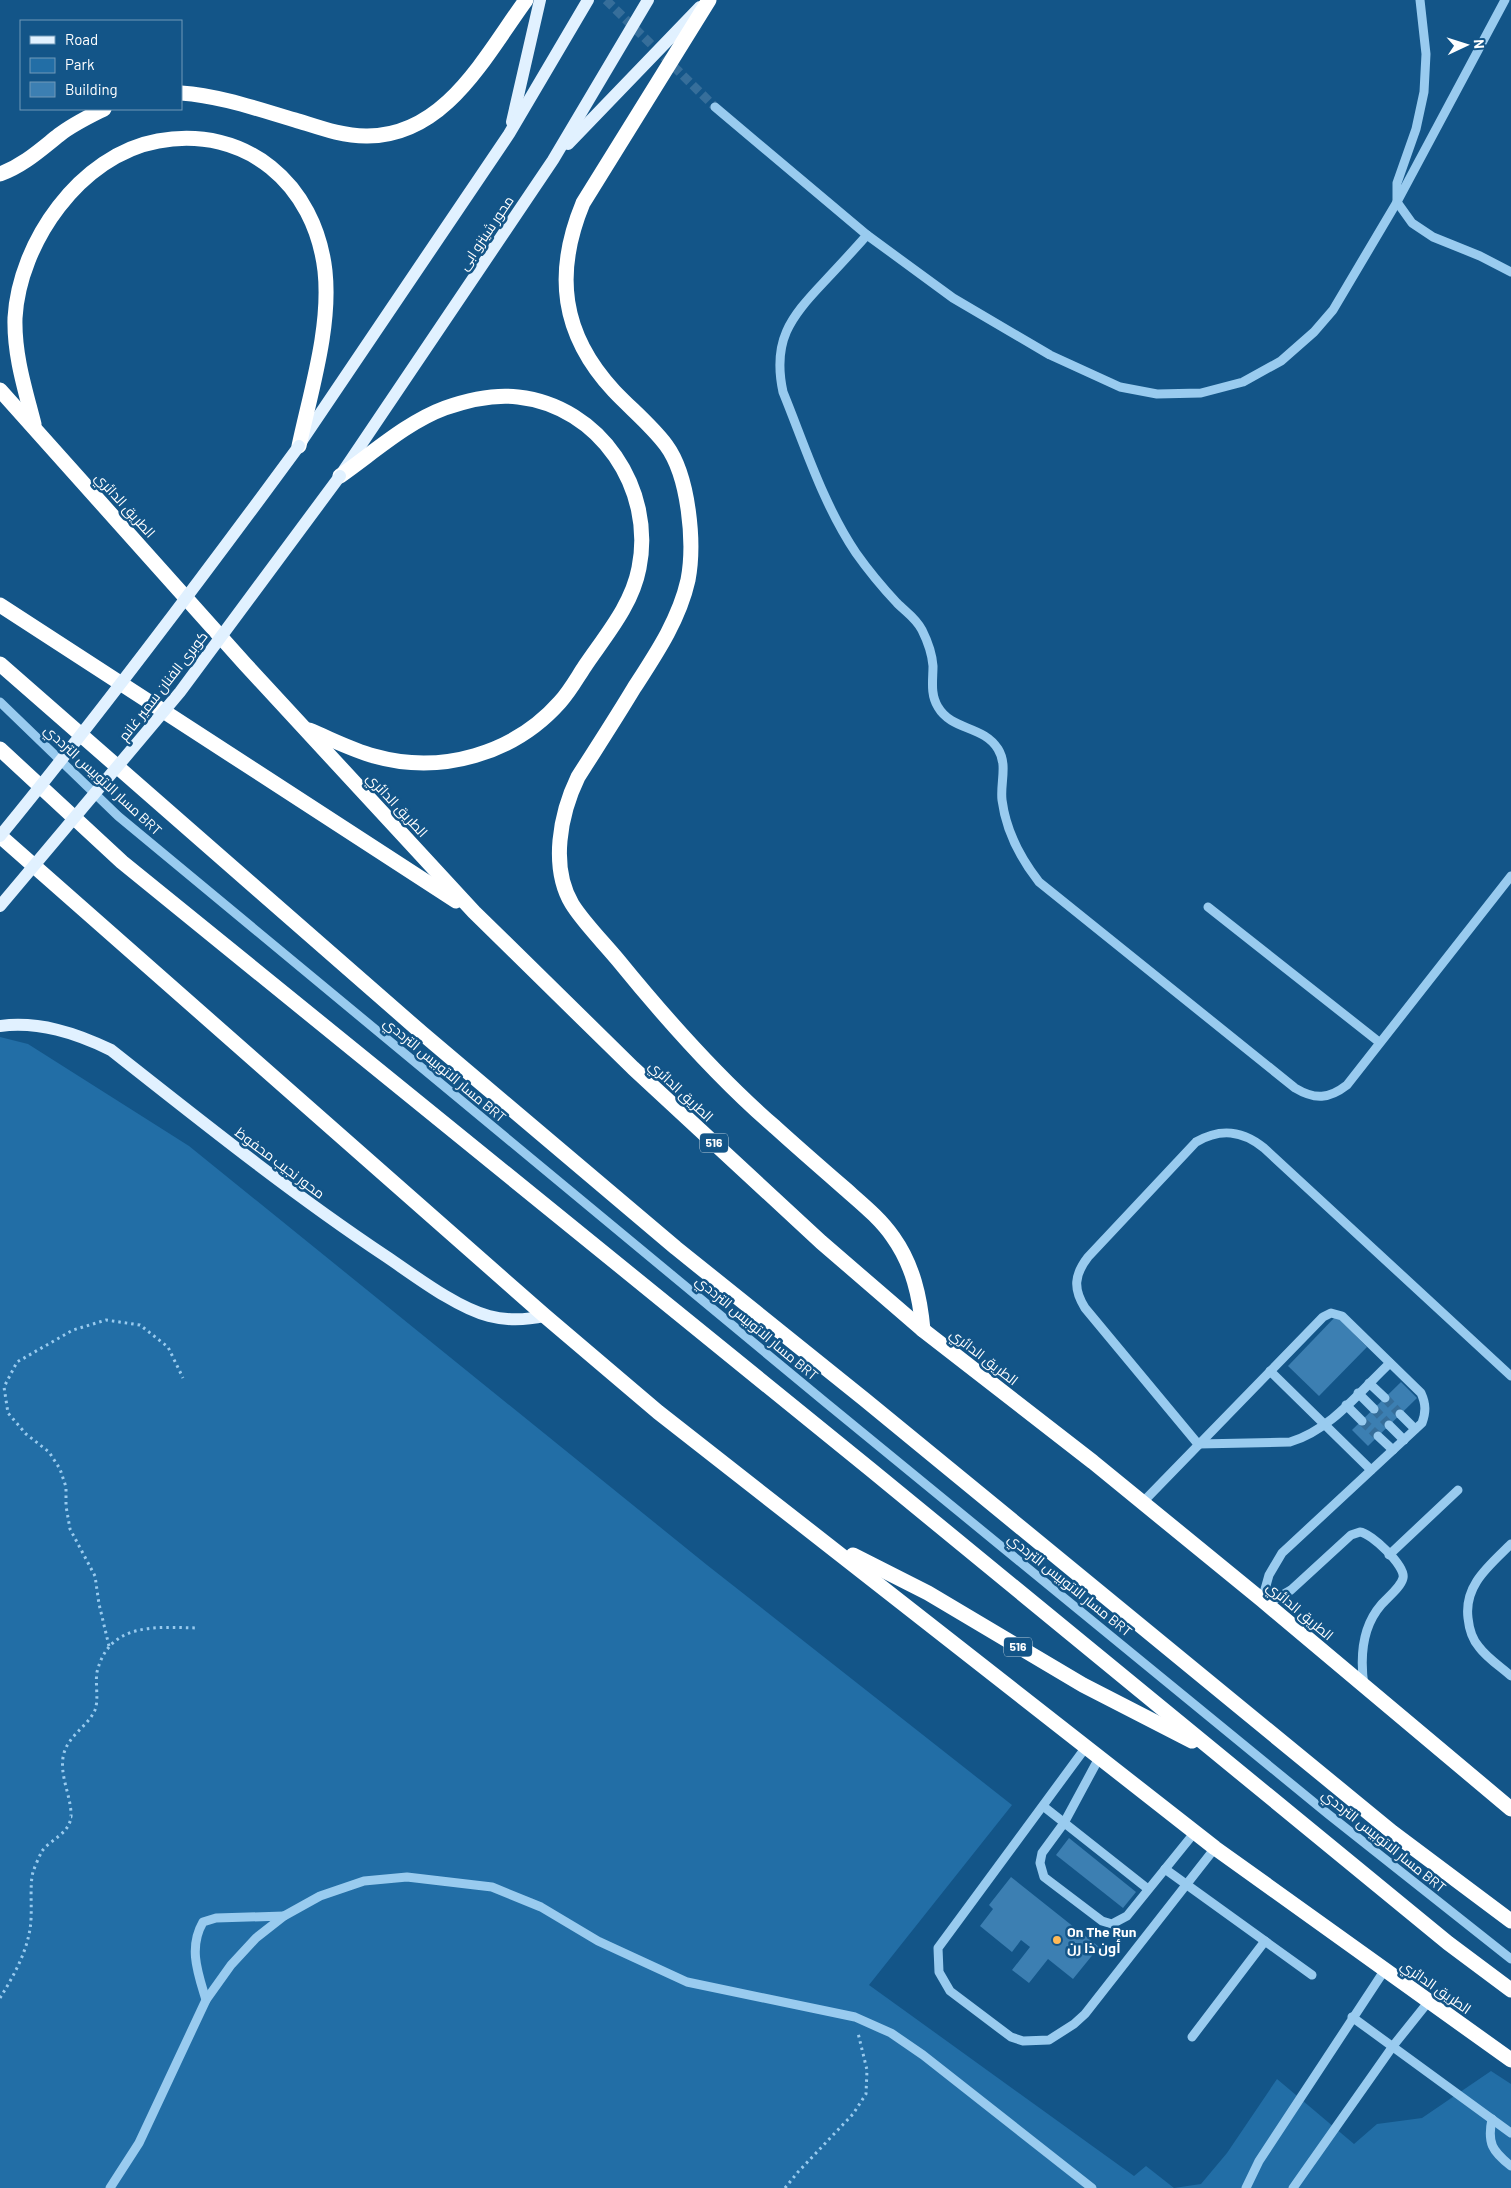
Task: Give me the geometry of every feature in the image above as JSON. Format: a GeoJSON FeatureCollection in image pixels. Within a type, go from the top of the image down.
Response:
{"type":"FeatureCollection","features":[{"type":"Feature","properties":{"kind":"highway"},"geometry":{"type":"LineString","coordinates":[[182,93],[207,95],[232,100],[342,134],[366,136],[391,134],[414,126],[436,114],[460,92],[526,0]]}},
{"type":"Feature","properties":{"kind":"highway"},"geometry":{"type":"LineString","coordinates":[[708,0],[583,202],[572,230],[566,258],[566,288],[570,316],[580,344],[595,369],[667,446],[681,478],[689,511],[691,546],[688,580],[674,621],[662,644],[571,791],[562,820],[560,835],[562,870],[572,904],[659,1009],[750,1106],[882,1223],[904,1254],[912,1271],[921,1310],[923,1330]]}},
{"type":"Feature","properties":{"kind":"highway"},"geometry":{"type":"LineString","coordinates":[[0,174],[27,161],[81,120],[102,110]]}},
{"type":"Feature","properties":{"kind":"highway"},"geometry":{"type":"LineString","coordinates":[[35,428],[17,360],[15,317],[18,296],[30,255],[50,217],[78,185],[114,158],[135,148],[164,140],[203,139],[226,144],[247,152],[267,164],[285,179],[300,196],[319,244],[324,269],[325,321],[299,446]]}},
{"type":"Feature","properties":{"kind":"highway","name":"الطريق الدائري"},"geometry":{"type":"LineString","coordinates":[[0,390],[304,728],[474,912],[633,1068],[821,1242],[923,1330],[1093,1462],[1264,1602],[1511,1809]]}},
{"type":"Feature","properties":{"kind":"highway"},"geometry":{"type":"LineString","coordinates":[[304,728],[374,756],[396,761],[419,763],[442,762],[487,752],[508,743],[527,731],[561,700],[626,606],[634,588],[642,549],[639,510],[634,491],[616,456],[603,440],[581,421],[555,407],[517,396],[476,399],[444,408],[415,423],[340,476]]}},
{"type":"Feature","properties":{"kind":"highway"},"geometry":{"type":"LineString","coordinates":[[0,605],[474,912]]}},
{"type":"Feature","properties":{"kind":"highway"},"geometry":{"type":"LineString","coordinates":[[0,664],[423,1034],[676,1248],[864,1399],[1392,1832],[1511,1921]]}},
{"type":"Feature","properties":{"kind":"highway","name":"516"},"geometry":{"type":"LineString","coordinates":[[0,749],[122,862],[1448,1943],[1511,1990]]}},
{"type":"Feature","properties":{"kind":"highway","name":"الطريق الدائري"},"geometry":{"type":"LineString","coordinates":[[0,836],[545,1316],[658,1412],[1215,1848],[1384,1971],[1511,2060]]}},
{"type":"Feature","properties":{"kind":"highway","name":"516"},"geometry":{"type":"LineString","coordinates":[[821,1538],[928,1593],[1083,1685],[1217,1753]]}},
{"type":"Feature","properties":{"kind":"main road"},"geometry":{"type":"LineString","coordinates":[[509,134],[540,0]]}},
{"type":"Feature","properties":{"kind":"main road"},"geometry":{"type":"LineString","coordinates":[[0,836],[75,745],[157,639],[299,446],[509,134],[588,0]]}},
{"type":"Feature","properties":{"kind":"main road","name":"محور شينزو ابى"},"geometry":{"type":"LineString","coordinates":[[340,476],[552,160],[648,0]]}},
{"type":"Feature","properties":{"kind":"main road"},"geometry":{"type":"LineString","coordinates":[[552,160],[708,0]]}},
{"type":"Feature","properties":{"kind":"main road","name":"كوبرى الفنان سمير غانم"},"geometry":{"type":"LineString","coordinates":[[0,906],[180,692],[340,476]]}},
{"type":"Feature","properties":{"kind":"main road","name":"محور نجيب محفوظ"},"geometry":{"type":"LineString","coordinates":[[0,1026],[27,1025],[49,1028],[77,1035],[110,1050],[300,1197],[394,1262],[453,1299],[470,1309],[488,1316],[507,1320],[526,1320],[545,1316]]}},
{"type":"Feature","properties":{"kind":"street"},"geometry":{"type":"LineString","coordinates":[[1420,0],[1426,54],[1424,92],[1416,129],[1397,183],[1397,202],[1412,222],[1433,237],[1471,252],[1511,272]]}},
{"type":"Feature","properties":{"kind":"street"},"geometry":{"type":"LineString","coordinates":[[716,106],[867,235],[953,298],[1050,355],[1120,387],[1157,394],[1201,393],[1243,382],[1263,372],[1298,348],[1333,310],[1397,202],[1505,0]]}},
{"type":"Feature","properties":{"kind":"street"},"geometry":{"type":"LineString","coordinates":[[867,235],[799,310],[789,324],[780,356],[779,374],[783,392],[825,499],[841,531],[877,581],[914,619],[927,639],[933,666],[932,688],[937,706],[951,721],[986,736],[999,750],[1004,770],[1002,800],[1007,823],[1026,865],[1039,882],[1056,898],[1295,1088],[1308,1096],[1321,1097],[1335,1094],[1347,1084],[1511,876]]}},
{"type":"Feature","properties":{"kind":"street","name":"مسار الاتوبيس الترددي BRT"},"geometry":{"type":"LineString","coordinates":[[0,702],[118,816],[856,1427],[1328,1814],[1511,1959]]}},
{"type":"Feature","properties":{"kind":"street"},"geometry":{"type":"LineString","coordinates":[[1208,907],[1379,1042]]}},
{"type":"Feature","properties":{"kind":"street"},"geometry":{"type":"LineString","coordinates":[[1198,1444],[1085,1308],[1077,1296],[1076,1282],[1079,1268],[1088,1257],[1196,1142],[1206,1136],[1218,1133],[1231,1132],[1243,1134],[1264,1148],[1511,1376]]}},
{"type":"Feature","properties":{"kind":"street"},"geometry":{"type":"LineString","coordinates":[[1142,1503],[1323,1317],[1332,1313],[1342,1316],[1421,1393],[1424,1399],[1424,1418],[1422,1423],[1282,1553],[1269,1575],[1264,1602]]}},
{"type":"Feature","properties":{"kind":"street"},"geometry":{"type":"LineString","coordinates":[[1198,1444],[1290,1442],[1312,1434],[1346,1405],[1390,1362]]}},
{"type":"Feature","properties":{"kind":"street"},"geometry":{"type":"LineString","coordinates":[[1270,1372],[1371,1470]]}},
{"type":"Feature","properties":{"kind":"street"},"geometry":{"type":"LineString","coordinates":[[1369,1383],[1385,1398]]}},
{"type":"Feature","properties":{"kind":"street"},"geometry":{"type":"LineString","coordinates":[[1358,1393],[1374,1409]]}},
{"type":"Feature","properties":{"kind":"street"},"geometry":{"type":"LineString","coordinates":[[1346,1405],[1362,1420]]}},
{"type":"Feature","properties":{"kind":"street"},"geometry":{"type":"LineString","coordinates":[[1400,1414],[1415,1429]]}},
{"type":"Feature","properties":{"kind":"street"},"geometry":{"type":"LineString","coordinates":[[1389,1425],[1404,1440]]}},
{"type":"Feature","properties":{"kind":"street"},"geometry":{"type":"LineString","coordinates":[[1378,1436],[1393,1450]]}},
{"type":"Feature","properties":{"kind":"street"},"geometry":{"type":"LineString","coordinates":[[1389,1555],[1458,1490]]}},
{"type":"Feature","properties":{"kind":"street"},"geometry":{"type":"LineString","coordinates":[[1264,1602],[1291,1590],[1355,1533],[1365,1532],[1370,1535],[1401,1566],[1403,1578],[1378,1608],[1370,1622],[1362,1654],[1364,1686]]}},
{"type":"Feature","properties":{"kind":"street"},"geometry":{"type":"LineString","coordinates":[[1511,1544],[1486,1568],[1473,1586],[1466,1606],[1469,1628],[1479,1647],[1511,1676]]}},
{"type":"Feature","properties":{"kind":"street"},"geometry":{"type":"LineString","coordinates":[[1086,1747],[938,1948],[939,1972],[950,1991],[1011,2037],[1023,2041],[1049,2040],[1074,2024],[1085,2014],[1215,1848]]}},
{"type":"Feature","properties":{"kind":"street"},"geometry":{"type":"LineString","coordinates":[[1099,1758],[1064,1823],[1040,1858],[1040,1867],[1044,1877],[1102,1921],[1112,1924],[1127,1916],[1195,1832]]}},
{"type":"Feature","properties":{"kind":"street"},"geometry":{"type":"LineString","coordinates":[[1043,1806],[1148,1889]]}},
{"type":"Feature","properties":{"kind":"street"},"geometry":{"type":"LineString","coordinates":[[1165,1869],[1312,1975]]}},
{"type":"Feature","properties":{"kind":"street"},"geometry":{"type":"LineString","coordinates":[[110,2188],[140,2143],[206,2000],[232,1965],[256,1938],[284,1916],[320,1896],[364,1881],[407,1877],[492,1887],[541,1907],[598,1941],[688,1982],[855,2017],[891,2033],[923,2055],[1092,2188]]}},
{"type":"Feature","properties":{"kind":"street"},"geometry":{"type":"LineString","coordinates":[[206,2000],[194,1962],[198,1932],[203,1922],[216,1918],[284,1916]]}},
{"type":"Feature","properties":{"kind":"street"},"geometry":{"type":"LineString","coordinates":[[1192,2036],[1265,1941]]}},
{"type":"Feature","properties":{"kind":"street"},"geometry":{"type":"LineString","coordinates":[[1246,2188],[1259,2161],[1384,1971]]}},
{"type":"Feature","properties":{"kind":"street"},"geometry":{"type":"LineString","coordinates":[[1293,2188],[1393,2046],[1429,2001]]}},
{"type":"Feature","properties":{"kind":"street"},"geometry":{"type":"LineString","coordinates":[[1352,2017],[1511,2133]]}},
{"type":"Feature","properties":{"kind":"street"},"geometry":{"type":"LineString","coordinates":[[1492,2119],[1489,2134],[1493,2149],[1511,2166]]}},
{"type":"Feature","properties":{"kind":"path"},"geometry":{"type":"LineString","coordinates":[[109,1646],[99,1604],[95,1576],[70,1529],[66,1506],[66,1487],[60,1469],[49,1452],[26,1434],[8,1414],[4,1387],[17,1362],[73,1330],[106,1320],[140,1325],[168,1347],[182,1378]]}},
{"type":"Feature","properties":{"kind":"path"},"geometry":{"type":"LineString","coordinates":[[0,1998],[21,1960],[30,1929],[32,1873],[43,1851],[68,1827],[71,1816],[63,1769],[64,1754],[70,1741],[94,1711],[97,1673],[101,1659],[109,1646],[138,1629],[197,1628]]}},
{"type":"Feature","properties":{"kind":"path"},"geometry":{"type":"LineString","coordinates":[[786,2188],[798,2172],[853,2114],[866,2094],[867,2070],[855,2017]]}},
{"type":"Feature","properties":{"kind":"green space"},"geometry":{"type":"Polygon","coordinates":[[[0,1037],[28,1044],[189,1146],[707,1565],[1012,1805],[869,1985],[1134,2176],[1146,2166],[1174,2188],[0,2188],[0,1037]]]}},
{"type":"Feature","properties":{"kind":"green space"},"geometry":{"type":"Polygon","coordinates":[[[1491,2071],[1511,2084],[1511,2188],[1174,2188],[1201,2184],[1227,2153],[1277,2079],[1354,2144],[1377,2124],[1422,2118],[1491,2071]]]}},
{"type":"Feature","properties":{"kind":"building"},"geometry":{"type":"Polygon","coordinates":[[[1336,1316],[1367,1347],[1319,1396],[1288,1366],[1336,1316]]]}},
{"type":"Feature","properties":{"kind":"building"},"geometry":{"type":"Polygon","coordinates":[[[1401,1382],[1417,1398],[1368,1446],[1352,1430],[1401,1382]]]}},
{"type":"Feature","properties":{"kind":"building"},"geometry":{"type":"Polygon","coordinates":[[[1069,1838],[1136,1892],[1123,1908],[1056,1855],[1069,1838]]]}},
{"type":"Feature","properties":{"kind":"building"},"geometry":{"type":"Polygon","coordinates":[[[1011,1877],[1099,1947],[1073,1979],[1048,1959],[1029,1983],[1012,1970],[1030,1947],[1021,1940],[1012,1952],[980,1926],[993,1909],[989,1905],[1011,1877]]]}},
{"type":"Feature","properties":{"kind":"tunnel"},"geometry":{"type":"LineString","coordinates":[[606,0],[715,107]]}},
{"type":"Feature","properties":{"kind":"tunnel"},"geometry":{"type":"LineString","coordinates":[[1385,1398],[1400,1414]]}},
{"type":"Feature","properties":{"kind":"tunnel"},"geometry":{"type":"LineString","coordinates":[[1374,1409],[1389,1425]]}},
{"type":"Feature","properties":{"kind":"tunnel"},"geometry":{"type":"LineString","coordinates":[[1362,1421],[1378,1436]]}},
{"type":"Feature","properties":{"kind":"place","name":"On The Run أون ذا رن"},"geometry":{"type":"Point","coordinates":[1057,1940]}}]}
